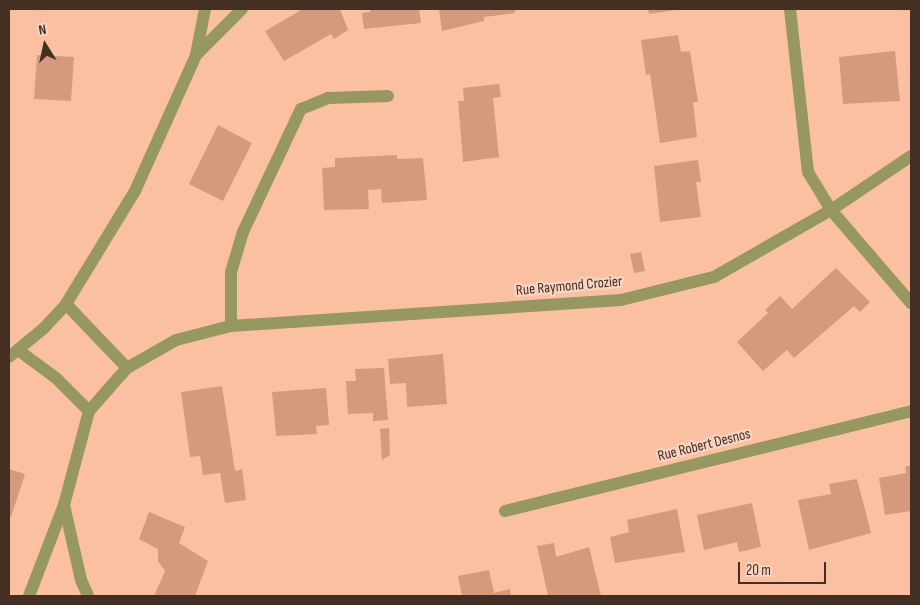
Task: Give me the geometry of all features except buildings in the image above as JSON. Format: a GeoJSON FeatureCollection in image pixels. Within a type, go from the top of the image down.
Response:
{"type":"FeatureCollection","features":[{"type":"Feature","properties":{"kind":"street"},"geometry":{"type":"LineString","coordinates":[[29,596],[64,505],[89,411],[56,378],[14,353],[66,304],[135,191],[196,55],[205,9]]}},
{"type":"Feature","properties":{"kind":"street"},"geometry":{"type":"LineString","coordinates":[[196,55],[242,9]]}},
{"type":"Feature","properties":{"kind":"street"},"geometry":{"type":"LineString","coordinates":[[790,9],[808,172],[832,210],[911,303]]}},
{"type":"Feature","properties":{"kind":"street"},"geometry":{"type":"LineString","coordinates":[[231,326],[231,272],[243,232],[301,109],[328,98],[388,96]]}},
{"type":"Feature","properties":{"kind":"street","name":"Rue Raymond Crozier"},"geometry":{"type":"LineString","coordinates":[[89,411],[127,368],[176,340],[231,326],[621,300],[714,276],[832,210],[911,156]]}},
{"type":"Feature","properties":{"kind":"street"},"geometry":{"type":"LineString","coordinates":[[66,304],[127,368]]}},
{"type":"Feature","properties":{"kind":"street","name":"Rue Robert Desnos"},"geometry":{"type":"LineString","coordinates":[[505,511],[911,411]]}},
{"type":"Feature","properties":{"kind":"street"},"geometry":{"type":"LineString","coordinates":[[64,505],[81,580],[88,596]]}}]}
